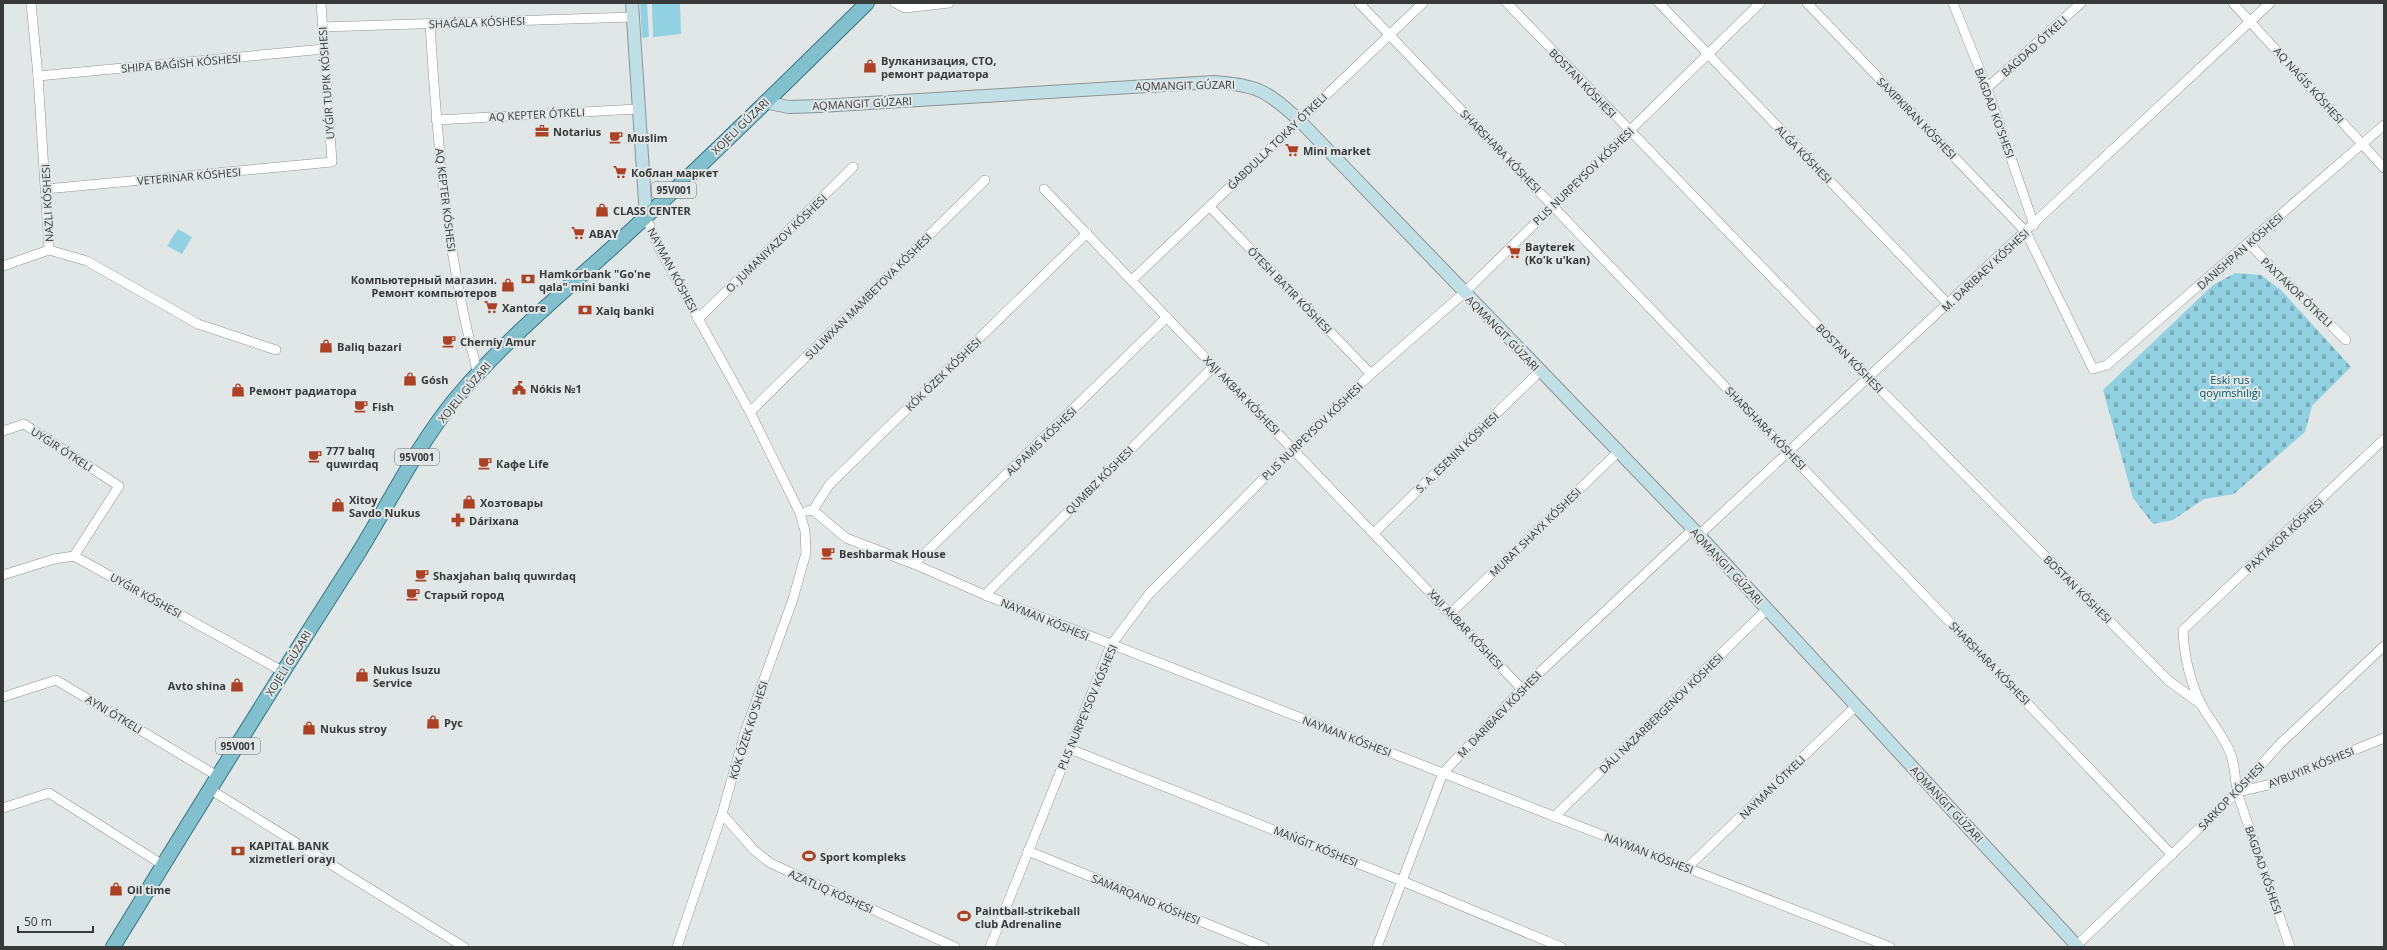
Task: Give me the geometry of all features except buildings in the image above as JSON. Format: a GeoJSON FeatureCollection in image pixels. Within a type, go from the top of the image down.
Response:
{"type":"FeatureCollection","features":[{"type":"Feature","properties":{"kind":"main road","name":"95V001"},"geometry":{"type":"LineString","coordinates":[[113,947],[219,777],[282,671],[360,550],[440,420],[478,374],[566,289],[646,217],[868,3]]}},
{"type":"Feature","properties":{"kind":"street"},"geometry":{"type":"LineString","coordinates":[[31,3],[38,76],[49,250]]}},
{"type":"Feature","properties":{"kind":"street"},"geometry":{"type":"LineString","coordinates":[[38,76],[324,49],[321,3]]}},
{"type":"Feature","properties":{"kind":"street","name":"NAYMAN KÓSHESI"},"geometry":{"type":"LineString","coordinates":[[632,3],[646,217],[658,248],[750,412],[800,513]]}},
{"type":"Feature","properties":{"kind":"street"},"geometry":{"type":"LineString","coordinates":[[896,3],[905,8],[949,3]]}},
{"type":"Feature","properties":{"kind":"street","name":"SHARSHARA KÓSHESI"},"geometry":{"type":"LineString","coordinates":[[1359,3],[2172,855]]}},
{"type":"Feature","properties":{"kind":"street","name":"ǴABDULLA TOKAY ÓTKELI"},"geometry":{"type":"LineString","coordinates":[[1132,280],[1423,3]]}},
{"type":"Feature","properties":{"kind":"street","name":"BOSTAN KÓSHESI"},"geometry":{"type":"LineString","coordinates":[[1507,3],[1869,378],[2169,681],[2202,705]]}},
{"type":"Feature","properties":{"kind":"street","name":"ALǴA KÓSHESI"},"geometry":{"type":"LineString","coordinates":[[1659,3],[1948,304]]}},
{"type":"Feature","properties":{"kind":"street","name":"PLIS NURPEYSOV KÓSHESI"},"geometry":{"type":"LineString","coordinates":[[990,947],[1111,645],[1149,594],[1294,448],[1371,374],[1464,293],[1552,204],[1760,3]]}},
{"type":"Feature","properties":{"kind":"street"},"geometry":{"type":"LineString","coordinates":[[1807,3],[2026,232],[2093,369],[2107,365],[2384,126]]}},
{"type":"Feature","properties":{"kind":"street","name":"BAGDAD KO'SHESI"},"geometry":{"type":"LineString","coordinates":[[1953,3],[1987,88],[2034,225]]}},
{"type":"Feature","properties":{"kind":"street","name":"BAGDAD ÓTKELI"},"geometry":{"type":"LineString","coordinates":[[1987,88],[2081,3]]}},
{"type":"Feature","properties":{"kind":"street"},"geometry":{"type":"LineString","coordinates":[[2233,3],[2384,168]]}},
{"type":"Feature","properties":{"kind":"street","name":"M. DARIBAEV KÓSHESI"},"geometry":{"type":"LineString","coordinates":[[1377,947],[1443,773],[1522,689],[1696,532],[1789,452],[2034,225],[2270,3]]}},
{"type":"Feature","properties":{"kind":"street","name":"SHAǴALA KÓSHESI"},"geometry":{"type":"LineString","coordinates":[[322,27],[633,17]]}},
{"type":"Feature","properties":{"kind":"street","name":"AQ KEPTER KÓSHESI"},"geometry":{"type":"LineString","coordinates":[[430,23],[436,120],[457,285],[464,324],[478,374]]}},
{"type":"Feature","properties":{"kind":"street","name":"VETERINAR KÓSHESI"},"geometry":{"type":"LineString","coordinates":[[46,189],[332,162],[324,49]]}},
{"type":"Feature","properties":{"kind":"street"},"geometry":{"type":"LineString","coordinates":[[764,102],[789,107],[825,106],[1214,82],[1242,84],[1272,96],[1299,120],[1464,293],[1696,532],[2078,946]]}},
{"type":"Feature","properties":{"kind":"street","name":"AQ KEPTER ÓTKELI"},"geometry":{"type":"LineString","coordinates":[[436,120],[638,108]]}},
{"type":"Feature","properties":{"kind":"street","name":"O. JUMANIYAZOV KÓSHESI"},"geometry":{"type":"LineString","coordinates":[[698,319],[853,167]]}},
{"type":"Feature","properties":{"kind":"street"},"geometry":{"type":"LineString","coordinates":[[750,412],[985,180]]}},
{"type":"Feature","properties":{"kind":"street","name":"XAJI AKBAR KÓSHESI"},"geometry":{"type":"LineString","coordinates":[[1044,189],[1294,448],[1522,689]]}},
{"type":"Feature","properties":{"kind":"street"},"geometry":{"type":"LineString","coordinates":[[1209,206],[1371,374]]}},
{"type":"Feature","properties":{"kind":"street","name":"KÓK ÓZEK KÓSHESI"},"geometry":{"type":"LineString","coordinates":[[812,510],[829,485],[1087,233]]}},
{"type":"Feature","properties":{"kind":"street","name":"PAXTAKOR ÓTKELI"},"geometry":{"type":"LineString","coordinates":[[2249,243],[2271,267],[2346,340]]}},
{"type":"Feature","properties":{"kind":"street"},"geometry":{"type":"LineString","coordinates":[[3,266],[49,250],[87,261],[198,324],[276,350]]}},
{"type":"Feature","properties":{"kind":"street"},"geometry":{"type":"LineString","coordinates":[[914,564],[1168,317]]}},
{"type":"Feature","properties":{"kind":"street"},"geometry":{"type":"LineString","coordinates":[[985,595],[1214,366]]}},
{"type":"Feature","properties":{"kind":"street","name":"S. A. ESENIN KÓSHESI"},"geometry":{"type":"LineString","coordinates":[[1374,532],[1540,371]]}},
{"type":"Feature","properties":{"kind":"street"},"geometry":{"type":"LineString","coordinates":[[3,431],[24,424],[119,486],[74,556]]}},
{"type":"Feature","properties":{"kind":"street","name":"PAXTAKOR KÓSHESI"},"geometry":{"type":"LineString","coordinates":[[2202,705],[2188,668],[2184,651],[2183,630],[2384,439]]}},
{"type":"Feature","properties":{"kind":"street","name":"MURAT SHAYX KÓSHESI"},"geometry":{"type":"LineString","coordinates":[[1451,613],[1618,452]]}},
{"type":"Feature","properties":{"kind":"street"},"geometry":{"type":"LineString","coordinates":[[800,513],[812,510]]}},
{"type":"Feature","properties":{"kind":"street","name":"NAYMAN KÓSHESI"},"geometry":{"type":"LineString","coordinates":[[812,510],[846,538],[914,564],[985,595],[1890,947]]}},
{"type":"Feature","properties":{"kind":"street","name":"KÓK ÓZEK KO'SHESI"},"geometry":{"type":"LineString","coordinates":[[677,947],[722,814],[745,732],[800,577],[806,553],[805,531],[800,513]]}},
{"type":"Feature","properties":{"kind":"street"},"geometry":{"type":"LineString","coordinates":[[3,575],[54,559],[74,556],[282,671]]}},
{"type":"Feature","properties":{"kind":"street","name":"DÁLI NAZARBERGENOV KÓSHESI"},"geometry":{"type":"LineString","coordinates":[[1554,816],[1767,608]]}},
{"type":"Feature","properties":{"kind":"street","name":"SARKOP KÓSHESI"},"geometry":{"type":"LineString","coordinates":[[2078,946],[2237,792],[2279,745],[2384,646]]}},
{"type":"Feature","properties":{"kind":"street","name":"AYNI ÓTKELI"},"geometry":{"type":"LineString","coordinates":[[3,697],[56,680],[219,777]]}},
{"type":"Feature","properties":{"kind":"street","name":"BAGDAD KÓSHESI"},"geometry":{"type":"LineString","coordinates":[[2202,705],[2228,748],[2234,766],[2237,792],[2290,947]]}},
{"type":"Feature","properties":{"kind":"street","name":"NAYMAN ÓTKELI"},"geometry":{"type":"LineString","coordinates":[[1687,868],[1856,706]]}},
{"type":"Feature","properties":{"kind":"street","name":"AYBUYIR KÓSHESI"},"geometry":{"type":"LineString","coordinates":[[2237,792],[2268,785],[2384,738]]}},
{"type":"Feature","properties":{"kind":"street"},"geometry":{"type":"LineString","coordinates":[[1070,749],[1402,881],[1562,947]]}},
{"type":"Feature","properties":{"kind":"street"},"geometry":{"type":"LineString","coordinates":[[211,790],[464,947]]}},
{"type":"Feature","properties":{"kind":"street"},"geometry":{"type":"LineString","coordinates":[[3,808],[49,793],[163,865]]}},
{"type":"Feature","properties":{"kind":"street"},"geometry":{"type":"LineString","coordinates":[[722,814],[754,850],[770,863],[955,947]]}},
{"type":"Feature","properties":{"kind":"street","name":"SAMARQAND KÓSHESI"},"geometry":{"type":"LineString","coordinates":[[1028,852],[1264,947]]}},
{"type":"Feature","properties":{"kind":"green space"},"geometry":{"type":"Polygon","coordinates":[[[640,3],[647,3],[649,37],[642,38],[640,3]]]}},
{"type":"Feature","properties":{"kind":"green space"},"geometry":{"type":"Polygon","coordinates":[[[652,3],[680,3],[681,34],[653,37],[652,3]]]}},
{"type":"Feature","properties":{"kind":"green space"},"geometry":{"type":"Polygon","coordinates":[[[178,229],[192,237],[182,254],[167,246],[178,229]]]}},
{"type":"Feature","properties":{"kind":"green space","name":"Eski rus qoyımshılıǵı"},"geometry":{"type":"Polygon","coordinates":[[[2235,273],[2261,275],[2281,290],[2351,367],[2312,406],[2305,432],[2234,494],[2204,499],[2173,520],[2153,524],[2133,498],[2103,390],[2213,285],[2235,273]]]}},
{"type":"Feature","properties":{"kind":"place","name":"Вулканизация, СТО, ремонт радиатора"},"geometry":{"type":"Point","coordinates":[870,66]}},
{"type":"Feature","properties":{"kind":"place","name":"Notarius"},"geometry":{"type":"Point","coordinates":[542,131]}},
{"type":"Feature","properties":{"kind":"place","name":"Muslim"},"geometry":{"type":"Point","coordinates":[616,137]}},
{"type":"Feature","properties":{"kind":"place","name":"Mini market"},"geometry":{"type":"Point","coordinates":[1292,150]}},
{"type":"Feature","properties":{"kind":"place","name":"Коблан маркет"},"geometry":{"type":"Point","coordinates":[620,172]}},
{"type":"Feature","properties":{"kind":"place","name":"CLASS CENTER"},"geometry":{"type":"Point","coordinates":[602,210]}},
{"type":"Feature","properties":{"kind":"place","name":"ABAY"},"geometry":{"type":"Point","coordinates":[578,233]}},
{"type":"Feature","properties":{"kind":"place","name":"Bayterek (Ko'k u'kan)"},"geometry":{"type":"Point","coordinates":[1514,252]}},
{"type":"Feature","properties":{"kind":"place","name":"Hamkorbank \"Go'ne qala\" mini banki"},"geometry":{"type":"Point","coordinates":[528,279]}},
{"type":"Feature","properties":{"kind":"place","name":"Компьютерный магазин. Ремонт компьютеров"},"geometry":{"type":"Point","coordinates":[508,285]}},
{"type":"Feature","properties":{"kind":"place","name":"Xantore"},"geometry":{"type":"Point","coordinates":[491,307]}},
{"type":"Feature","properties":{"kind":"place","name":"Xalq banki"},"geometry":{"type":"Point","coordinates":[585,310]}},
{"type":"Feature","properties":{"kind":"place","name":"Cherniy Amur"},"geometry":{"type":"Point","coordinates":[449,341]}},
{"type":"Feature","properties":{"kind":"place","name":"Baliq bazari"},"geometry":{"type":"Point","coordinates":[326,346]}},
{"type":"Feature","properties":{"kind":"place","name":"Gósh"},"geometry":{"type":"Point","coordinates":[410,379]}},
{"type":"Feature","properties":{"kind":"place","name":"Nókis №1"},"geometry":{"type":"Point","coordinates":[519,388]}},
{"type":"Feature","properties":{"kind":"place","name":"Ремонт радиатора"},"geometry":{"type":"Point","coordinates":[238,390]}},
{"type":"Feature","properties":{"kind":"place","name":"Fish"},"geometry":{"type":"Point","coordinates":[361,406]}},
{"type":"Feature","properties":{"kind":"place","name":"777 balıq quwırdaq"},"geometry":{"type":"Point","coordinates":[315,456]}},
{"type":"Feature","properties":{"kind":"place","name":"Кафе Life"},"geometry":{"type":"Point","coordinates":[485,463]}},
{"type":"Feature","properties":{"kind":"place","name":"Хозтовары"},"geometry":{"type":"Point","coordinates":[469,502]}},
{"type":"Feature","properties":{"kind":"place","name":"Xitoy Savdo Nukus"},"geometry":{"type":"Point","coordinates":[338,505]}},
{"type":"Feature","properties":{"kind":"place","name":"Dárixana"},"geometry":{"type":"Point","coordinates":[458,520]}},
{"type":"Feature","properties":{"kind":"place","name":"Beshbarmak House"},"geometry":{"type":"Point","coordinates":[828,553]}},
{"type":"Feature","properties":{"kind":"place","name":"Shaxjahan balıq quwırdaq"},"geometry":{"type":"Point","coordinates":[422,575]}},
{"type":"Feature","properties":{"kind":"place","name":"Старый город"},"geometry":{"type":"Point","coordinates":[413,594]}},
{"type":"Feature","properties":{"kind":"place","name":"Nukus Isuzu Service"},"geometry":{"type":"Point","coordinates":[362,675]}},
{"type":"Feature","properties":{"kind":"place","name":"Avto shina"},"geometry":{"type":"Point","coordinates":[237,685]}},
{"type":"Feature","properties":{"kind":"place","name":"Рус"},"geometry":{"type":"Point","coordinates":[433,722]}},
{"type":"Feature","properties":{"kind":"place","name":"Nukus stroy"},"geometry":{"type":"Point","coordinates":[309,728]}},
{"type":"Feature","properties":{"kind":"place","name":"KAPITAL BANK xizmetleri orayı"},"geometry":{"type":"Point","coordinates":[238,851]}},
{"type":"Feature","properties":{"kind":"place","name":"Sport kompleks"},"geometry":{"type":"Point","coordinates":[809,856]}},
{"type":"Feature","properties":{"kind":"place","name":"Oil time"},"geometry":{"type":"Point","coordinates":[116,889]}},
{"type":"Feature","properties":{"kind":"place","name":"Paintball-strikeball club Adrenaline"},"geometry":{"type":"Point","coordinates":[964,916]}}]}
